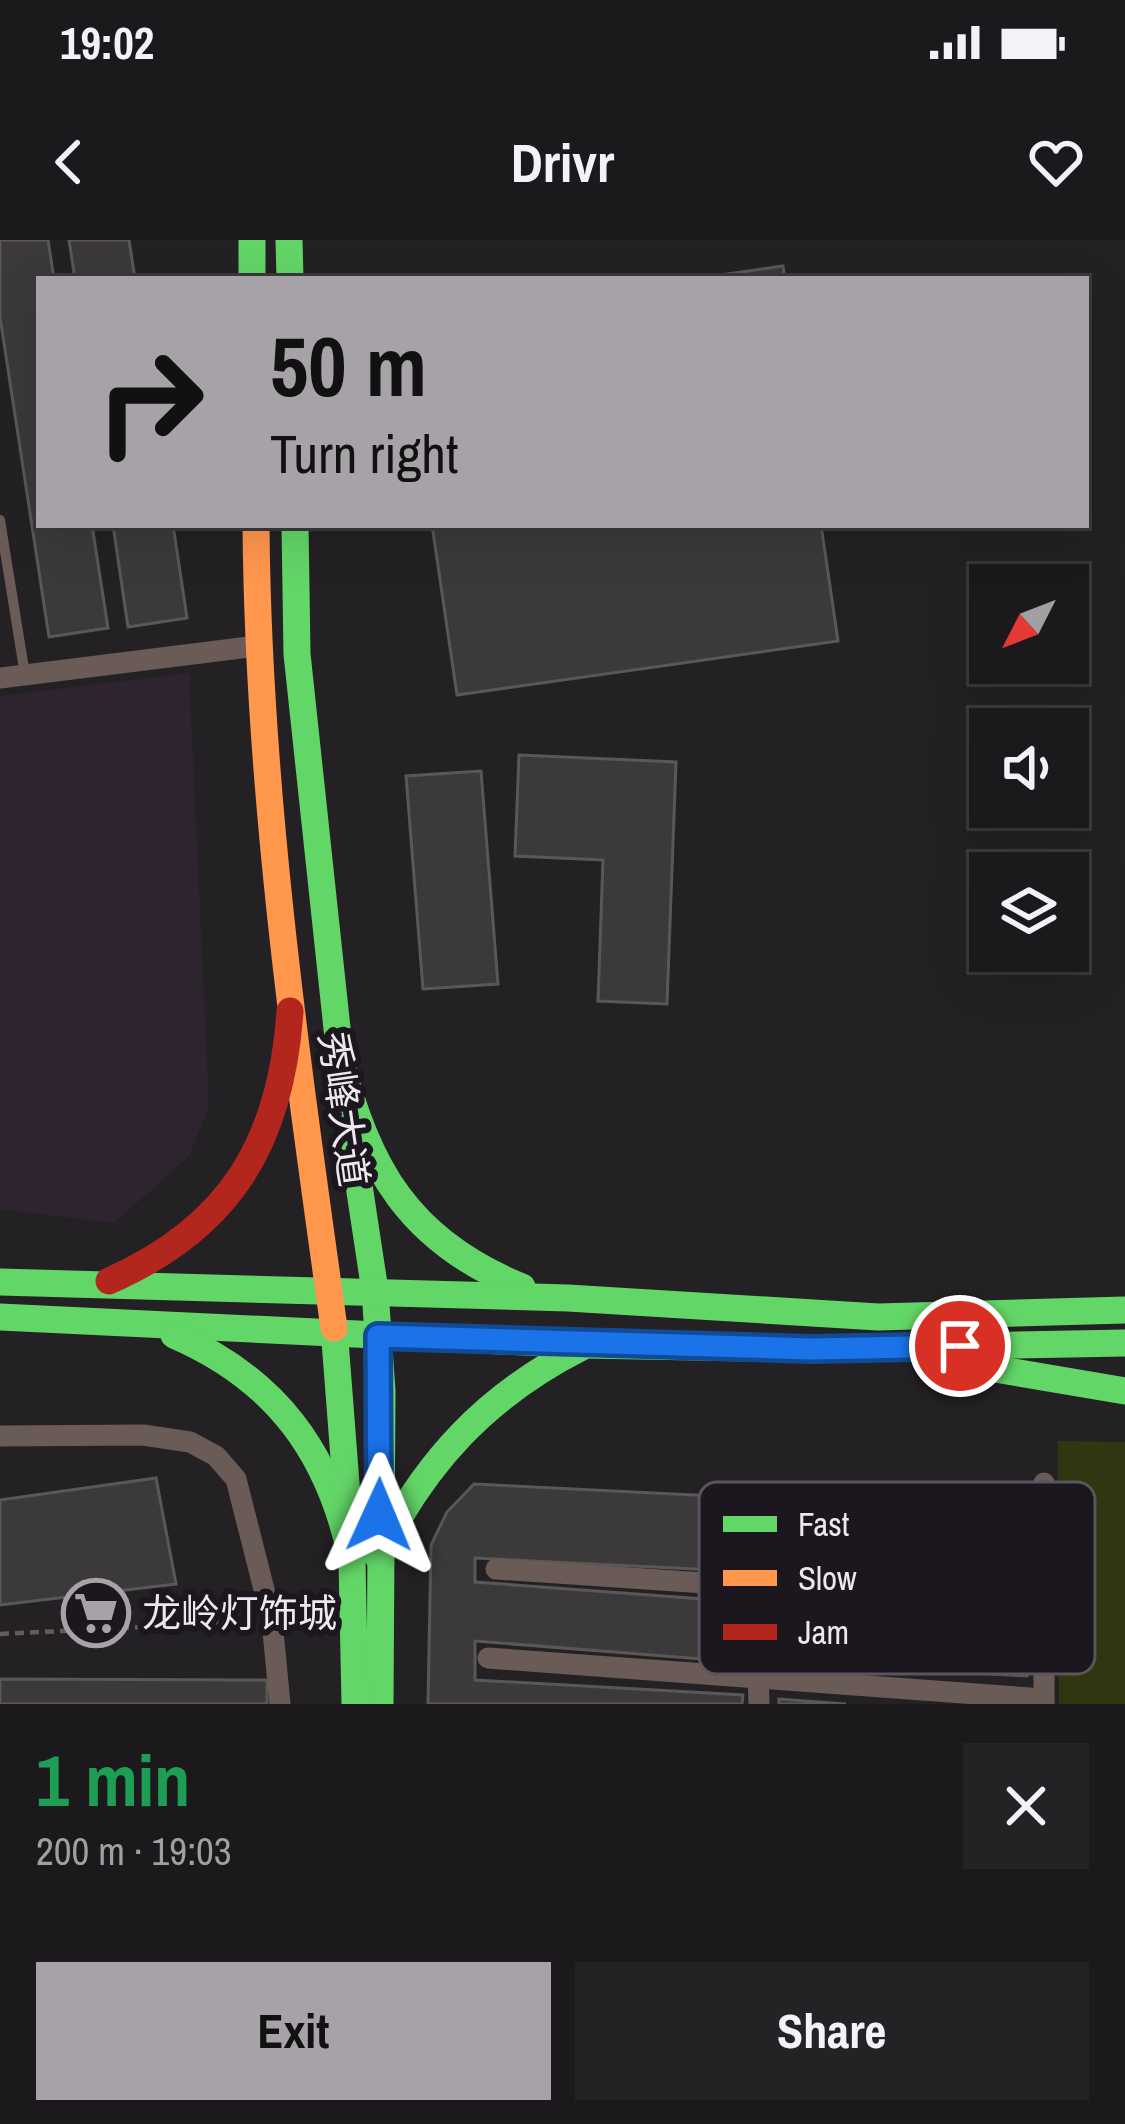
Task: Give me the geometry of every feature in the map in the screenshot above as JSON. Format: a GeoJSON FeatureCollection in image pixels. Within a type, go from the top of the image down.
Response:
{"type":"FeatureCollection","features":[{"type":"Feature","properties":{"kind":"main road"},"geometry":{"type":"LineString","coordinates":[[252,240],[252,276]]}},
{"type":"Feature","properties":{"kind":"main road"},"geometry":{"type":"LineString","coordinates":[[289,240],[290,276]]}},
{"type":"Feature","properties":{"kind":"main road","name":"秀峰大道"},"geometry":{"type":"LineString","coordinates":[[256,528],[257,646],[290,1011],[330,1289],[380,1704]]}},
{"type":"Feature","properties":{"kind":"main road","name":"秀峰大道"},"geometry":{"type":"LineString","coordinates":[[295,528],[297,654],[339,1054],[378,1336],[355,1704]]}},
{"type":"Feature","properties":{"kind":"main road"},"geometry":{"type":"LineString","coordinates":[[94,1286],[175,1247],[239,1185],[279,1102],[290,1011]]}},
{"type":"Feature","properties":{"kind":"main road"},"geometry":{"type":"LineString","coordinates":[[339,1054],[361,1142],[412,1217],[483,1271],[568,1298]]}},
{"type":"Feature","properties":{"kind":"main road"},"geometry":{"type":"LineString","coordinates":[[0,1282],[568,1298],[878,1317],[1125,1310]]}},
{"type":"Feature","properties":{"kind":"main road"},"geometry":{"type":"LineString","coordinates":[[0,1317],[586,1345],[878,1348],[1125,1343]]}},
{"type":"Feature","properties":{"kind":"main road"},"geometry":{"type":"LineString","coordinates":[[98,1322],[194,1342],[274,1396],[328,1472],[365,1559]]}},
{"type":"Feature","properties":{"kind":"main road"},"geometry":{"type":"LineString","coordinates":[[365,1559],[454,1435],[502,1392],[586,1345]]}},
{"type":"Feature","properties":{"kind":"main road"},"geometry":{"type":"LineString","coordinates":[[878,1348],[1125,1391]]}},
{"type":"Feature","properties":{"kind":"street"},"geometry":{"type":"LineString","coordinates":[[0,678],[257,646]]}},
{"type":"Feature","properties":{"kind":"street"},"geometry":{"type":"LineString","coordinates":[[0,1436],[143,1435],[190,1442],[216,1456],[236,1479],[272,1621],[280,1704]]}},
{"type":"Feature","properties":{"kind":"street"},"geometry":{"type":"LineString","coordinates":[[496,1569],[699,1583]]}},
{"type":"Feature","properties":{"kind":"street"},"geometry":{"type":"LineString","coordinates":[[488,1658],[699,1673]]}},
{"type":"Feature","properties":{"kind":"street"},"geometry":{"type":"LineString","coordinates":[[715,1674],[1044,1701]]}},
{"type":"Feature","properties":{"kind":"street"},"geometry":{"type":"LineString","coordinates":[[758,1674],[759,1704]]}},
{"type":"Feature","properties":{"kind":"lane"},"geometry":{"type":"LineString","coordinates":[[0,520],[25,675]]}},
{"type":"Feature","properties":{"kind":"path"},"geometry":{"type":"LineString","coordinates":[[0,1634],[272,1621]]}},
{"type":"Feature","properties":{"kind":"shaded area"},"geometry":{"type":"Polygon","coordinates":[[[189,673],[209,1107],[189,1156],[114,1223],[0,1209],[0,696],[189,673]]]}},
{"type":"Feature","properties":{"kind":"green space"},"geometry":{"type":"Polygon","coordinates":[[[1058,1441],[1125,1442],[1125,1704],[1059,1704],[1059,1674],[1095,1674],[1095,1482],[1058,1482],[1058,1441]]]}},
{"type":"Feature","properties":{"kind":"building"},"geometry":{"type":"Polygon","coordinates":[[[0,240],[48,240],[54,276],[36,276],[36,528],[92,528],[108,628],[49,637],[0,317],[0,240]]]}},
{"type":"Feature","properties":{"kind":"building"},"geometry":{"type":"Polygon","coordinates":[[[69,240],[129,240],[135,276],[75,276],[69,240]]]}},
{"type":"Feature","properties":{"kind":"building"},"geometry":{"type":"Polygon","coordinates":[[[783,266],[785,276],[713,276],[783,266]]]}},
{"type":"Feature","properties":{"kind":"building"},"geometry":{"type":"Polygon","coordinates":[[[113,528],[173,528],[187,618],[128,627],[113,528]]]}},
{"type":"Feature","properties":{"kind":"building"},"geometry":{"type":"Polygon","coordinates":[[[432,528],[821,528],[838,641],[457,695],[432,528]]]}},
{"type":"Feature","properties":{"kind":"building"},"geometry":{"type":"Polygon","coordinates":[[[519,755],[676,762],[667,1004],[598,1001],[603,860],[515,856],[519,755]]]}},
{"type":"Feature","properties":{"kind":"building"},"geometry":{"type":"Polygon","coordinates":[[[481,771],[498,984],[423,989],[406,776],[481,771]]]}},
{"type":"Feature","properties":{"kind":"building"},"geometry":{"type":"Polygon","coordinates":[[[156,1478],[176,1584],[0,1605],[0,1500],[156,1478]]]}},
{"type":"Feature","properties":{"kind":"building"},"geometry":{"type":"Polygon","coordinates":[[[474,1484],[699,1495],[699,1569],[475,1558],[475,1582],[699,1599],[699,1659],[475,1641],[475,1680],[743,1695],[742,1704],[428,1704],[431,1545],[447,1512],[474,1484]]]}},
{"type":"Feature","properties":{"kind":"building"},"geometry":{"type":"Polygon","coordinates":[[[0,1679],[267,1680],[267,1704],[0,1704],[0,1679]]]}},
{"type":"Feature","properties":{"kind":"building"},"geometry":{"type":"Polygon","coordinates":[[[779,1699],[846,1704],[779,1704],[779,1699]]]}},
{"type":"Feature","properties":{"kind":"traffic: fast"},"geometry":{"type":"LineString","coordinates":[[252,240],[252,276]]}},
{"type":"Feature","properties":{"kind":"traffic: fast"},"geometry":{"type":"LineString","coordinates":[[289,240],[290,276]]}},
{"type":"Feature","properties":{"kind":"traffic: fast"},"geometry":{"type":"LineString","coordinates":[[295,528],[297,654],[342,1075]]}},
{"type":"Feature","properties":{"kind":"traffic: fast"},"geometry":{"type":"LineString","coordinates":[[339,1054],[363,1132],[399,1196],[450,1248],[522,1287]]}},
{"type":"Feature","properties":{"kind":"traffic: fast"},"geometry":{"type":"LineString","coordinates":[[350,1126],[375,1291],[382,1391],[380,1704]]}},
{"type":"Feature","properties":{"kind":"traffic: fast"},"geometry":{"type":"LineString","coordinates":[[0,1282],[568,1298],[878,1317],[1125,1310]]}},
{"type":"Feature","properties":{"kind":"traffic: fast"},"geometry":{"type":"LineString","coordinates":[[0,1317],[586,1345],[812,1349],[1125,1343]]}},
{"type":"Feature","properties":{"kind":"traffic: fast"},"geometry":{"type":"LineString","coordinates":[[334,1328],[352,1561],[355,1704]]}},
{"type":"Feature","properties":{"kind":"traffic: fast"},"geometry":{"type":"LineString","coordinates":[[174,1335],[242,1374],[293,1424],[329,1486],[352,1561]]}},
{"type":"Feature","properties":{"kind":"traffic: fast"},"geometry":{"type":"LineString","coordinates":[[378,1557],[416,1491],[462,1434],[517,1387],[582,1347]]}},
{"type":"Feature","properties":{"kind":"traffic: fast"},"geometry":{"type":"LineString","coordinates":[[960,1363],[1125,1391]]}},
{"type":"Feature","properties":{"kind":"traffic: slow"},"geometry":{"type":"LineString","coordinates":[[256,528],[272,827],[334,1328]]}},
{"type":"Feature","properties":{"kind":"traffic: jam"},"geometry":{"type":"LineString","coordinates":[[109,1281],[187,1234],[242,1175],[275,1101],[290,1011]]}},
{"type":"Feature","properties":{"kind":"place","name":"龙岭灯饰城"},"geometry":{"type":"Point","coordinates":[96,1613]}},
{"type":"Feature","properties":{"kind":"route"},"geometry":{"type":"LineString","coordinates":[[379,1515],[382,1391],[378,1336],[812,1349],[960,1346]]}}]}
